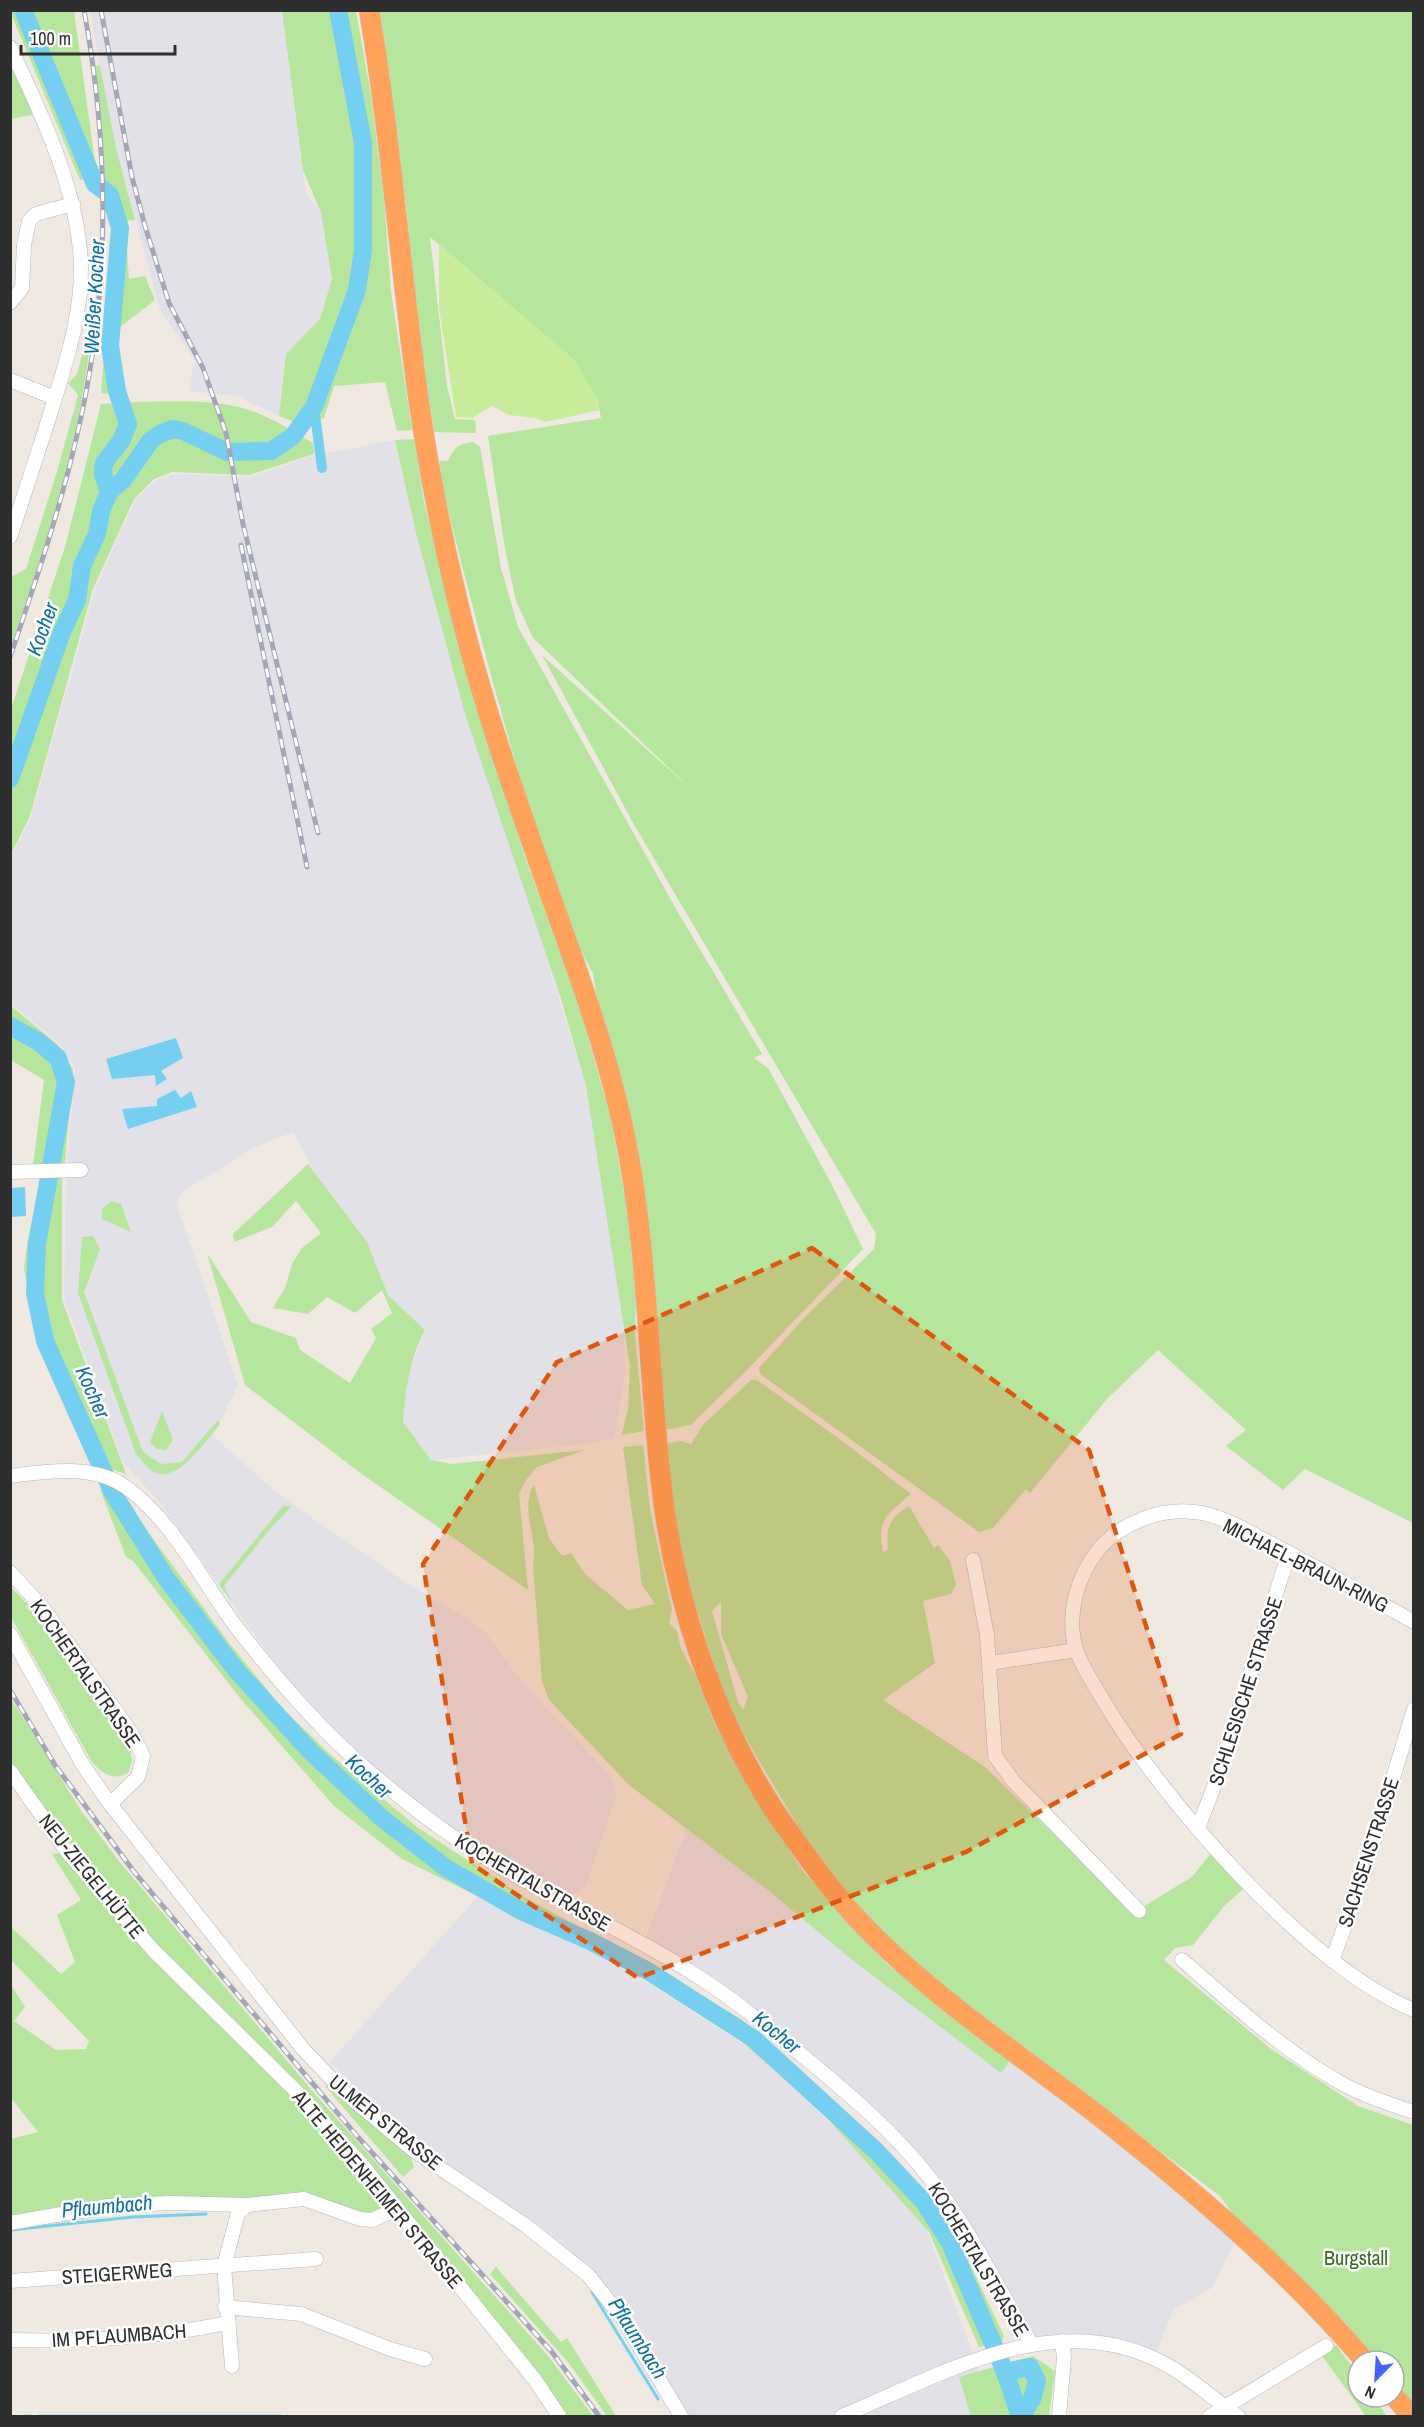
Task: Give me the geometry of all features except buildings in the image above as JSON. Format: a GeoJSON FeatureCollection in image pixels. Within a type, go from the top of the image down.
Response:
{"type":"FeatureCollection","features":[{"type":"Feature","properties":{"kind":"highway"},"geometry":{"type":"LineString","coordinates":[[369,10],[382,82],[419,404],[432,479],[459,608],[484,698],[522,818],[579,974],[622,1121],[639,1220],[665,1511],[695,1641],[720,1707],[742,1754],[773,1809],[813,1866],[854,1915],[923,1981],[1173,2176],[1239,2233],[1296,2285],[1337,2339],[1350,2349]]}},
{"type":"Feature","properties":{"kind":"street"},"geometry":{"type":"LineString","coordinates":[[10,47],[46,123],[73,204],[80,251],[79,290],[71,342],[10,537]]}},
{"type":"Feature","properties":{"kind":"street"},"geometry":{"type":"LineString","coordinates":[[10,303],[22,288],[17,245],[29,221],[36,214],[73,204]]}},
{"type":"Feature","properties":{"kind":"street"},"geometry":{"type":"LineString","coordinates":[[10,380],[55,398]]}},
{"type":"Feature","properties":{"kind":"street"},"geometry":{"type":"LineString","coordinates":[[10,1172],[74,1170]]}},
{"type":"Feature","properties":{"kind":"street","name":"KOCHERTALSTRASSE"},"geometry":{"type":"LineString","coordinates":[[10,1476],[60,1470],[88,1472],[130,1489],[158,1516],[237,1627],[277,1676],[319,1724],[370,1772],[412,1807],[500,1868],[698,1977],[762,2023],[849,2094],[888,2129],[929,2177],[967,2230],[1030,2343]]}},
{"type":"Feature","properties":{"kind":"street","name":"MICHAEL-BRAUN-RING"},"geometry":{"type":"LineString","coordinates":[[1076,1650],[1072,1629],[1073,1606],[1080,1579],[1091,1559],[1108,1539],[1141,1519],[1162,1514],[1195,1512],[1235,1525],[1413,1622]]}},
{"type":"Feature","properties":{"kind":"street","name":"SCHLESISCHE STRASSE"},"geometry":{"type":"LineString","coordinates":[[1198,1828],[1215,1784],[1289,1553]]}},
{"type":"Feature","properties":{"kind":"street"},"geometry":{"type":"LineString","coordinates":[[973,1560],[990,1663],[995,1756],[1014,1782],[1139,1911]]}},
{"type":"Feature","properties":{"kind":"street","name":"KOCHERTALSTRASSE"},"geometry":{"type":"LineString","coordinates":[[10,1572],[52,1621],[132,1734],[143,1756],[138,1777],[110,1804]]}},
{"type":"Feature","properties":{"kind":"street","name":"ULMER STRASSE"},"geometry":{"type":"LineString","coordinates":[[10,1634],[83,1765],[110,1804],[303,2049],[344,2092],[413,2150],[543,2239],[588,2275],[623,2319],[681,2416]]}},
{"type":"Feature","properties":{"kind":"street"},"geometry":{"type":"LineString","coordinates":[[990,1663],[1076,1650],[1122,1731],[1198,1828],[1294,1927],[1332,1961],[1395,2003],[1413,2010]]}},
{"type":"Feature","properties":{"kind":"street","name":"SACHSENSTRASSE"},"geometry":{"type":"LineString","coordinates":[[1332,1961],[1365,1870],[1413,1709]]}},
{"type":"Feature","properties":{"kind":"street","name":"NEU-ZIEGELHÜTTE"},"geometry":{"type":"LineString","coordinates":[[10,1771],[68,1852],[154,1951]]}},
{"type":"Feature","properties":{"kind":"street","name":"ALTE HEIDENHEIMER STRASSE"},"geometry":{"type":"LineString","coordinates":[[154,1951],[294,2089],[397,2209],[535,2380],[559,2416]]}},
{"type":"Feature","properties":{"kind":"street"},"geometry":{"type":"LineString","coordinates":[[1182,1960],[1261,2029],[1299,2056],[1342,2084],[1413,2112]]}},
{"type":"Feature","properties":{"kind":"street"},"geometry":{"type":"LineString","coordinates":[[10,2223],[108,2206],[170,2203],[247,2205],[304,2199],[360,2219],[372,2220],[397,2209]]}},
{"type":"Feature","properties":{"kind":"street"},"geometry":{"type":"LineString","coordinates":[[232,2366],[225,2307],[224,2266],[233,2224],[238,2213],[247,2205]]}},
{"type":"Feature","properties":{"kind":"street","name":"STEIGERWEG"},"geometry":{"type":"LineString","coordinates":[[10,2281],[316,2259]]}},
{"type":"Feature","properties":{"kind":"street"},"geometry":{"type":"LineString","coordinates":[[225,2307],[300,2314],[390,2349],[424,2359]]}},
{"type":"Feature","properties":{"kind":"street","name":"IM PFLAUMBACH"},"geometry":{"type":"LineString","coordinates":[[10,2340],[133,2336],[184,2332],[227,2323]]}},
{"type":"Feature","properties":{"kind":"street"},"geometry":{"type":"LineString","coordinates":[[1210,2416],[1337,2339]]}},
{"type":"Feature","properties":{"kind":"street"},"geometry":{"type":"LineString","coordinates":[[1059,2416],[1064,2358],[1062,2341]]}},
{"type":"Feature","properties":{"kind":"street"},"geometry":{"type":"LineString","coordinates":[[842,2416],[985,2357],[1030,2343],[1062,2341],[1090,2342],[1128,2348],[1155,2359],[1183,2374],[1238,2416]]}},
{"type":"Feature","properties":{"kind":"highlighted area"},"geometry":{"type":"Polygon","coordinates":[[[812,1248],[1089,1450],[1181,1734],[966,1852],[638,1978],[472,1864],[423,1564],[557,1362],[812,1248]]]}},
{"type":"Feature","properties":{"kind":"shaded area"},"geometry":{"type":"Polygon","coordinates":[[[90,11],[282,11],[306,193],[321,213],[332,279],[320,319],[286,354],[279,416],[237,396],[188,391],[195,360],[160,310],[116,148],[90,11]]]}},
{"type":"Feature","properties":{"kind":"shaded area"},"geometry":{"type":"Polygon","coordinates":[[[395,440],[416,533],[586,1086],[623,1322],[625,1375],[614,1438],[584,1444],[431,1460],[403,1423],[406,1379],[425,1329],[375,1283],[293,1132],[253,1148],[181,1193],[177,1205],[238,1385],[213,1436],[276,1492],[411,1586],[465,1617],[486,1633],[521,1681],[606,1771],[614,1785],[616,1797],[586,1886],[566,1899],[502,1864],[416,1806],[366,1763],[290,1684],[155,1497],[122,1461],[64,1299],[66,1177],[75,1068],[60,1044],[11,1004],[10,858],[31,817],[95,589],[135,500],[155,481],[173,474],[250,477],[312,456],[395,440]]]}},
{"type":"Feature","properties":{"kind":"shaded area"},"geometry":{"type":"Polygon","coordinates":[[[687,1828],[769,1891],[851,1959],[1001,2072],[1011,2060],[1110,2136],[1229,2234],[1234,2243],[1212,2288],[1174,2309],[1155,2354],[1033,2339],[934,2176],[882,2115],[825,2068],[646,1938],[687,1828]]]}},
{"type":"Feature","properties":{"kind":"shaded area"},"geometry":{"type":"Polygon","coordinates":[[[478,1896],[579,1939],[765,2058],[852,2145],[926,2228],[996,2416],[673,2416],[596,2290],[561,2257],[414,2146],[330,2062],[478,1896]]]}},
{"type":"Feature","properties":{"kind":"green space"},"geometry":{"type":"Polygon","coordinates":[[[10,11],[74,11],[97,176],[80,180],[10,11]]]}},
{"type":"Feature","properties":{"kind":"green space"},"geometry":{"type":"Polygon","coordinates":[[[282,11],[356,11],[371,95],[384,199],[391,291],[412,430],[397,431],[385,382],[334,386],[324,418],[297,423],[279,416],[286,354],[320,319],[332,279],[321,213],[303,170],[282,11]]]}},
{"type":"Feature","properties":{"kind":"green space"},"geometry":{"type":"Polygon","coordinates":[[[378,11],[1413,11],[1413,1523],[1305,1469],[1283,1490],[1226,1446],[1246,1430],[1158,1350],[1107,1399],[1030,1493],[1026,1489],[993,1528],[979,1532],[760,1374],[759,1368],[804,1318],[874,1249],[876,1234],[636,828],[542,655],[692,790],[533,638],[516,601],[505,549],[488,436],[601,418],[598,402],[574,360],[430,237],[447,386],[455,419],[475,420],[476,433],[434,432],[412,296],[407,211],[378,11]]]}},
{"type":"Feature","properties":{"kind":"green space"},"geometry":{"type":"Polygon","coordinates":[[[11,60],[36,114],[11,119],[11,60]]]}},
{"type":"Feature","properties":{"kind":"green space"},"geometry":{"type":"Polygon","coordinates":[[[100,65],[116,148],[135,220],[125,221],[129,279],[145,276],[155,300],[114,332],[113,394],[101,393],[108,306],[111,304],[114,244],[106,209],[95,66],[100,65]]]}},
{"type":"Feature","properties":{"kind":"green space"},"geometry":{"type":"Polygon","coordinates":[[[439,245],[574,360],[594,394],[600,410],[545,422],[536,418],[509,415],[492,406],[472,418],[456,417],[439,308],[439,245]]]}},
{"type":"Feature","properties":{"kind":"green space"},"geometry":{"type":"Polygon","coordinates":[[[85,344],[90,344],[85,383],[69,459],[48,534],[11,645],[11,577],[26,569],[57,472],[78,395],[68,383],[77,374],[85,344]]]}},
{"type":"Feature","properties":{"kind":"green space"},"geometry":{"type":"Polygon","coordinates":[[[196,402],[244,408],[275,421],[313,443],[314,454],[249,475],[172,472],[154,479],[134,499],[93,589],[30,816],[11,854],[11,709],[65,547],[101,404],[196,402]]]}},
{"type":"Feature","properties":{"kind":"green space"},"geometry":{"type":"Polygon","coordinates":[[[414,439],[424,502],[477,710],[526,860],[578,1002],[611,1119],[627,1209],[636,1294],[635,1336],[644,1431],[622,1435],[628,1408],[630,1367],[586,1086],[561,999],[465,714],[416,533],[395,440],[414,439]]]}},
{"type":"Feature","properties":{"kind":"green space"},"geometry":{"type":"Polygon","coordinates":[[[473,442],[480,447],[501,568],[518,627],[676,909],[762,1054],[754,1058],[768,1068],[831,1183],[863,1249],[691,1425],[664,1430],[593,973],[568,924],[539,845],[486,656],[439,473],[440,461],[448,461],[452,452],[458,447],[473,442]]]}},
{"type":"Feature","properties":{"kind":"green space"},"geometry":{"type":"Polygon","coordinates":[[[11,1006],[58,1045],[73,1069],[65,1163],[33,1166],[44,1080],[11,1060],[11,1006]]]}},
{"type":"Feature","properties":{"kind":"green space"},"geometry":{"type":"Polygon","coordinates":[[[308,1164],[367,1242],[388,1295],[425,1330],[412,1364],[403,1422],[431,1460],[452,1464],[585,1450],[537,1467],[526,1480],[519,1494],[528,1590],[359,1472],[245,1385],[207,1253],[251,1322],[296,1338],[300,1350],[350,1383],[376,1338],[371,1329],[392,1313],[382,1290],[355,1313],[327,1297],[308,1314],[273,1308],[286,1286],[292,1264],[302,1248],[321,1233],[296,1201],[272,1227],[234,1242],[233,1234],[308,1164]]]}},
{"type":"Feature","properties":{"kind":"green space"},"geometry":{"type":"Polygon","coordinates":[[[62,1174],[62,1300],[126,1474],[93,1463],[37,1337],[24,1268],[28,1238],[41,1179],[62,1174]]]}},
{"type":"Feature","properties":{"kind":"green space"},"geometry":{"type":"Polygon","coordinates":[[[111,1201],[121,1204],[131,1232],[102,1219],[102,1209],[111,1201]]]}},
{"type":"Feature","properties":{"kind":"green space"},"geometry":{"type":"Polygon","coordinates":[[[93,1236],[100,1249],[84,1292],[143,1452],[161,1464],[182,1462],[218,1420],[220,1424],[190,1459],[171,1473],[161,1474],[152,1471],[136,1454],[78,1293],[82,1237],[93,1236]]]}},
{"type":"Feature","properties":{"kind":"green space","name":"Burgstall"},"geometry":{"type":"Polygon","coordinates":[[[751,1380],[757,1380],[911,1494],[890,1512],[883,1524],[881,1541],[883,1552],[888,1550],[890,1524],[909,1506],[934,1548],[938,1545],[950,1561],[956,1585],[951,1594],[923,1601],[935,1663],[883,1700],[985,1767],[1105,1884],[1131,1914],[1192,1877],[1211,1853],[1243,1889],[1225,1905],[1193,1945],[1175,1948],[1164,1960],[1271,2049],[1358,2106],[1413,2125],[1413,2406],[1406,2398],[1406,2349],[1366,2349],[1344,2321],[1237,2220],[1220,2196],[942,1988],[864,1913],[805,1838],[725,1699],[681,1560],[663,1444],[682,1441],[691,1444],[703,1425],[751,1380]],[[721,1602],[712,1611],[738,1702],[743,1710],[748,1697],[721,1634],[721,1602]]]}},
{"type":"Feature","properties":{"kind":"green space"},"geometry":{"type":"Polygon","coordinates":[[[162,1411],[173,1440],[166,1450],[157,1449],[150,1442],[162,1411]]]}},
{"type":"Feature","properties":{"kind":"green space"},"geometry":{"type":"Polygon","coordinates":[[[643,1445],[650,1510],[672,1610],[669,1623],[677,1631],[681,1649],[694,1672],[715,1725],[763,1810],[803,1871],[886,1963],[1011,2060],[1001,2073],[851,1959],[769,1891],[629,1785],[549,1700],[542,1681],[533,1565],[534,1545],[528,1504],[530,1494],[534,1485],[549,1538],[562,1556],[571,1553],[586,1575],[628,1610],[655,1604],[642,1585],[623,1447],[643,1445]]]}},
{"type":"Feature","properties":{"kind":"green space"},"geometry":{"type":"Polygon","coordinates":[[[100,1489],[108,1491],[130,1507],[230,1644],[283,1709],[331,1755],[417,1827],[522,1896],[668,1975],[741,2019],[841,2107],[915,2181],[957,2237],[1004,2336],[1002,2341],[979,2347],[929,2232],[826,2117],[729,2030],[584,1941],[477,1896],[402,1859],[334,1806],[240,1698],[133,1561],[126,1557],[100,1489]]]}},
{"type":"Feature","properties":{"kind":"green space"},"geometry":{"type":"Polygon","coordinates":[[[283,1506],[292,1506],[270,1529],[224,1586],[231,1601],[219,1584],[283,1506]]]}},
{"type":"Feature","properties":{"kind":"green space"},"geometry":{"type":"Polygon","coordinates":[[[10,1586],[38,1615],[130,1749],[132,1760],[128,1773],[117,1776],[108,1775],[92,1762],[11,1617],[10,1586]]]}},
{"type":"Feature","properties":{"kind":"green space"},"geometry":{"type":"Polygon","coordinates":[[[11,1699],[82,1812],[118,1860],[315,2094],[548,2356],[593,2416],[557,2416],[397,2209],[372,2220],[304,2199],[216,2201],[11,2229],[11,2139],[38,2132],[11,2098],[11,1985],[25,2007],[14,2021],[56,2050],[86,2049],[89,2041],[11,1960],[11,1927],[61,1974],[75,1962],[57,1915],[81,1900],[52,1854],[68,1853],[70,1849],[11,1763],[11,1699]]]}},
{"type":"Feature","properties":{"kind":"green space"},"geometry":{"type":"Polygon","coordinates":[[[328,2084],[410,2155],[414,2167],[403,2177],[325,2086],[328,2084]]]}},
{"type":"Feature","properties":{"kind":"green space"},"geometry":{"type":"Polygon","coordinates":[[[496,2267],[561,2342],[567,2338],[616,2416],[607,2416],[567,2361],[490,2274],[496,2267]]]}},
{"type":"Feature","properties":{"kind":"green space"},"geometry":{"type":"Polygon","coordinates":[[[1336,2345],[1346,2359],[1346,2389],[1320,2353],[1336,2345]]]}},
{"type":"Feature","properties":{"kind":"green space"},"geometry":{"type":"Polygon","coordinates":[[[1033,2356],[1055,2371],[1049,2416],[971,2416],[959,2377],[1033,2356]]]}},
{"type":"Feature","properties":{"kind":"green space"},"geometry":{"type":"Polygon","coordinates":[[[1361,2409],[1382,2409],[1386,2416],[1366,2416],[1361,2409]]]}},
{"type":"Feature","properties":{"kind":"water"},"geometry":{"type":"Polygon","coordinates":[[[176,1038],[183,1058],[161,1071],[167,1079],[156,1086],[155,1075],[112,1079],[106,1059],[176,1038]]]}},
{"type":"Feature","properties":{"kind":"water"},"geometry":{"type":"Polygon","coordinates":[[[175,1090],[181,1098],[191,1091],[197,1107],[128,1129],[122,1109],[157,1106],[157,1099],[175,1090]]]}},
{"type":"Feature","properties":{"kind":"water"},"geometry":{"type":"Polygon","coordinates":[[[25,1187],[26,1216],[11,1217],[11,1188],[25,1187]]]}},
{"type":"Feature","properties":{"kind":"waterway","name":"Weißer Kocher"},"geometry":{"type":"LineString","coordinates":[[23,10],[95,184],[110,195],[120,228],[110,346],[117,391],[128,424],[121,441],[104,463],[103,474],[109,492]]}},
{"type":"Feature","properties":{"kind":"waterway"},"geometry":{"type":"LineString","coordinates":[[10,779],[62,632],[77,600],[82,566],[97,534],[101,511],[109,492],[123,480],[151,440],[173,429],[183,431],[227,452],[271,451],[293,436],[314,407],[357,290],[363,250],[363,143],[338,10]]}},
{"type":"Feature","properties":{"kind":"waterway"},"geometry":{"type":"LineString","coordinates":[[314,407],[322,468]]}},
{"type":"Feature","properties":{"kind":"waterway","name":"Kocher"},"geometry":{"type":"LineString","coordinates":[[10,1026],[39,1042],[58,1058],[66,1082],[37,1244],[35,1293],[45,1341],[113,1493],[166,1578],[236,1670],[310,1751],[383,1819],[446,1868],[521,1911],[590,1941],[648,1971],[754,2039],[876,2151],[924,2202],[950,2243],[1005,2372],[1020,2416]]}},
{"type":"Feature","properties":{"kind":"waterway"},"geometry":{"type":"LineString","coordinates":[[54,1158],[60,1156]]}},
{"type":"Feature","properties":{"kind":"waterway","name":"Pflaumbach"},"geometry":{"type":"LineString","coordinates":[[10,2230],[133,2217],[206,2214]]}},
{"type":"Feature","properties":{"kind":"waterway","name":"Pflaumbach"},"geometry":{"type":"LineString","coordinates":[[592,2292],[658,2399]]}},
{"type":"Feature","properties":{"kind":"waterway","name":"Kocher"},"geometry":{"type":"LineString","coordinates":[[1005,2372],[1030,2367],[1037,2381],[1032,2399],[1021,2416]]}},
{"type":"Feature","properties":{"kind":"waterway"},"geometry":{"type":"LineString","coordinates":[[25,2416],[31,2416]]}},
{"type":"Feature","properties":{"kind":"waterway"},"geometry":{"type":"LineString","coordinates":[[39,2416],[280,2416]]}},
{"type":"Feature","properties":{"kind":"railway"},"geometry":{"type":"LineString","coordinates":[[10,657],[63,491],[88,382],[96,329],[101,276],[102,170],[99,116],[84,10]]}},
{"type":"Feature","properties":{"kind":"railway"},"geometry":{"type":"LineString","coordinates":[[101,10],[132,177],[145,226],[169,303],[203,368],[226,433],[243,524],[318,833]]}},
{"type":"Feature","properties":{"kind":"railway"},"geometry":{"type":"LineString","coordinates":[[241,545],[307,867]]}},
{"type":"Feature","properties":{"kind":"railway"},"geometry":{"type":"LineString","coordinates":[[10,1690],[55,1765],[135,1873],[357,2136],[552,2352],[599,2416]]}}]}
